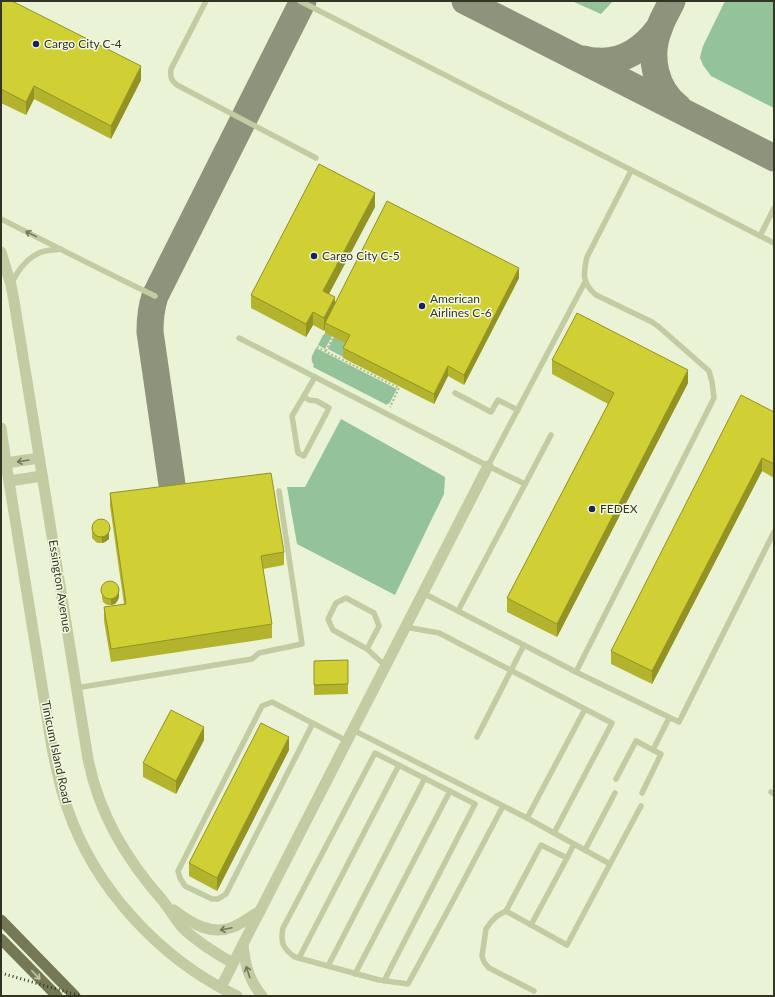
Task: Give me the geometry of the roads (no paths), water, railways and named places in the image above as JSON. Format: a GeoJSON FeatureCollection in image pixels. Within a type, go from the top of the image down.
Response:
{"type":"FeatureCollection","features":[{"type":"Feature","properties":{"kind":"main road"},"geometry":{"type":"LineString","coordinates":[[1,920],[75,996]]}},
{"type":"Feature","properties":{"kind":"main road"},"geometry":{"type":"LineString","coordinates":[[1,939],[57,996]]}},
{"type":"Feature","properties":{"kind":"street","name":"Essington Avenue"},"geometry":{"type":"LineString","coordinates":[[1,252],[11,285],[76,688],[93,780],[99,800],[121,845],[138,872],[164,903]]}},
{"type":"Feature","properties":{"kind":"street","name":"Tinicum Island Road"},"geometry":{"type":"LineString","coordinates":[[1,428],[5,482],[52,748],[62,793],[72,822],[85,849],[100,874],[128,912],[169,952],[196,972],[237,996]]}},
{"type":"Feature","properties":{"kind":"street"},"geometry":{"type":"LineString","coordinates":[[4,464],[39,458]]}},
{"type":"Feature","properties":{"kind":"street"},"geometry":{"type":"LineString","coordinates":[[221,987],[488,466]]}},
{"type":"Feature","properties":{"kind":"street"},"geometry":{"type":"LineString","coordinates":[[5,482],[42,476]]}},
{"type":"Feature","properties":{"kind":"street"},"geometry":{"type":"LineString","coordinates":[[164,903],[182,926],[197,939],[233,964]]}},
{"type":"Feature","properties":{"kind":"street"},"geometry":{"type":"LineString","coordinates":[[164,903],[192,923],[212,930],[232,927],[260,911]]}},
{"type":"Feature","properties":{"kind":"street"},"geometry":{"type":"LineString","coordinates":[[243,945],[247,970],[254,985],[262,996]]}},
{"type":"Feature","properties":{"kind":"lane"},"geometry":{"type":"LineString","coordinates":[[206,1],[171,69],[170,74],[173,82],[316,158]]}},
{"type":"Feature","properties":{"kind":"lane"},"geometry":{"type":"LineString","coordinates":[[300,1],[774,243]]}},
{"type":"Feature","properties":{"kind":"lane"},"geometry":{"type":"LineString","coordinates":[[576,672],[714,398],[709,371],[660,327],[596,295],[591,291],[585,282],[584,270],[587,256],[631,171]]}},
{"type":"Feature","properties":{"kind":"lane"},"geometry":{"type":"LineString","coordinates":[[760,236],[774,208]]}},
{"type":"Feature","properties":{"kind":"lane"},"geometry":{"type":"LineString","coordinates":[[1,219],[155,296]]}},
{"type":"Feature","properties":{"kind":"lane"},"geometry":{"type":"LineString","coordinates":[[11,285],[19,270],[31,258],[44,251],[61,249]]}},
{"type":"Feature","properties":{"kind":"lane"},"geometry":{"type":"LineString","coordinates":[[488,466],[585,282]]}},
{"type":"Feature","properties":{"kind":"lane"},"geometry":{"type":"LineString","coordinates":[[239,338],[525,484]]}},
{"type":"Feature","properties":{"kind":"lane"},"geometry":{"type":"LineString","coordinates":[[304,397],[309,400],[317,401],[330,408],[304,456],[298,453],[292,416],[315,377]]}},
{"type":"Feature","properties":{"kind":"lane"},"geometry":{"type":"LineString","coordinates":[[455,393],[491,412],[498,400],[518,410]]}},
{"type":"Feature","properties":{"kind":"lane"},"geometry":{"type":"LineString","coordinates":[[458,611],[551,435]]}},
{"type":"Feature","properties":{"kind":"lane"},"geometry":{"type":"LineString","coordinates":[[76,688],[252,659],[259,653],[302,644],[279,491]]}},
{"type":"Feature","properties":{"kind":"lane"},"geometry":{"type":"LineString","coordinates":[[423,593],[576,672],[679,722],[774,532]]}},
{"type":"Feature","properties":{"kind":"lane"},"geometry":{"type":"LineString","coordinates":[[367,649],[379,626],[374,613],[346,598],[336,603],[328,619],[333,630],[367,649],[386,665]]}},
{"type":"Feature","properties":{"kind":"lane"},"geometry":{"type":"LineString","coordinates":[[405,627],[439,633],[612,723],[554,833]]}},
{"type":"Feature","properties":{"kind":"lane"},"geometry":{"type":"LineString","coordinates":[[477,737],[524,645]]}},
{"type":"Feature","properties":{"kind":"lane"},"geometry":{"type":"LineString","coordinates":[[313,723],[226,894],[218,899],[212,899],[185,886],[178,871],[262,706],[272,702],[313,723],[347,741]]}},
{"type":"Feature","properties":{"kind":"lane"},"geometry":{"type":"LineString","coordinates":[[527,818],[585,709]]}},
{"type":"Feature","properties":{"kind":"lane"},"geometry":{"type":"LineString","coordinates":[[653,750],[670,718]]}},
{"type":"Feature","properties":{"kind":"lane"},"geometry":{"type":"LineString","coordinates":[[353,730],[527,818],[610,864]]}},
{"type":"Feature","properties":{"kind":"lane"},"geometry":{"type":"LineString","coordinates":[[616,780],[636,741],[661,754],[642,793]]}},
{"type":"Feature","properties":{"kind":"lane"},"geometry":{"type":"LineString","coordinates":[[384,981],[475,804],[375,753],[284,928],[282,936],[283,944],[288,952],[295,957],[384,981],[408,984],[503,806]]}},
{"type":"Feature","properties":{"kind":"lane"},"geometry":{"type":"LineString","coordinates":[[300,958],[399,765]]}},
{"type":"Feature","properties":{"kind":"lane"},"geometry":{"type":"LineString","coordinates":[[328,966],[425,778]]}},
{"type":"Feature","properties":{"kind":"lane"},"geometry":{"type":"LineString","coordinates":[[355,974],[450,791]]}},
{"type":"Feature","properties":{"kind":"lane"},"geometry":{"type":"LineString","coordinates":[[585,850],[615,793]]}},
{"type":"Feature","properties":{"kind":"lane"},"geometry":{"type":"LineString","coordinates":[[506,911],[567,945],[641,806]]}},
{"type":"Feature","properties":{"kind":"lane"},"geometry":{"type":"LineString","coordinates":[[531,925],[574,844]]}},
{"type":"Feature","properties":{"kind":"lane"},"geometry":{"type":"LineString","coordinates":[[534,991],[489,968],[484,962],[482,956],[486,929],[497,916],[506,911],[541,845],[567,858]]}},
{"type":"Feature","properties":{"kind":"railway"},"geometry":{"type":"LineString","coordinates":[[1,973],[81,996]]}},
{"type":"Feature","properties":{"kind":"place","name":"Cargo City C-4"},"geometry":{"type":"Point","coordinates":[36,44]}},
{"type":"Feature","properties":{"kind":"place","name":"Cargo City C-5"},"geometry":{"type":"Point","coordinates":[314,256]}},
{"type":"Feature","properties":{"kind":"place","name":"American Airlines C-6"},"geometry":{"type":"Point","coordinates":[422,306]}},
{"type":"Feature","properties":{"kind":"place","name":"FEDEX"},"geometry":{"type":"Point","coordinates":[592,509]}}]}
